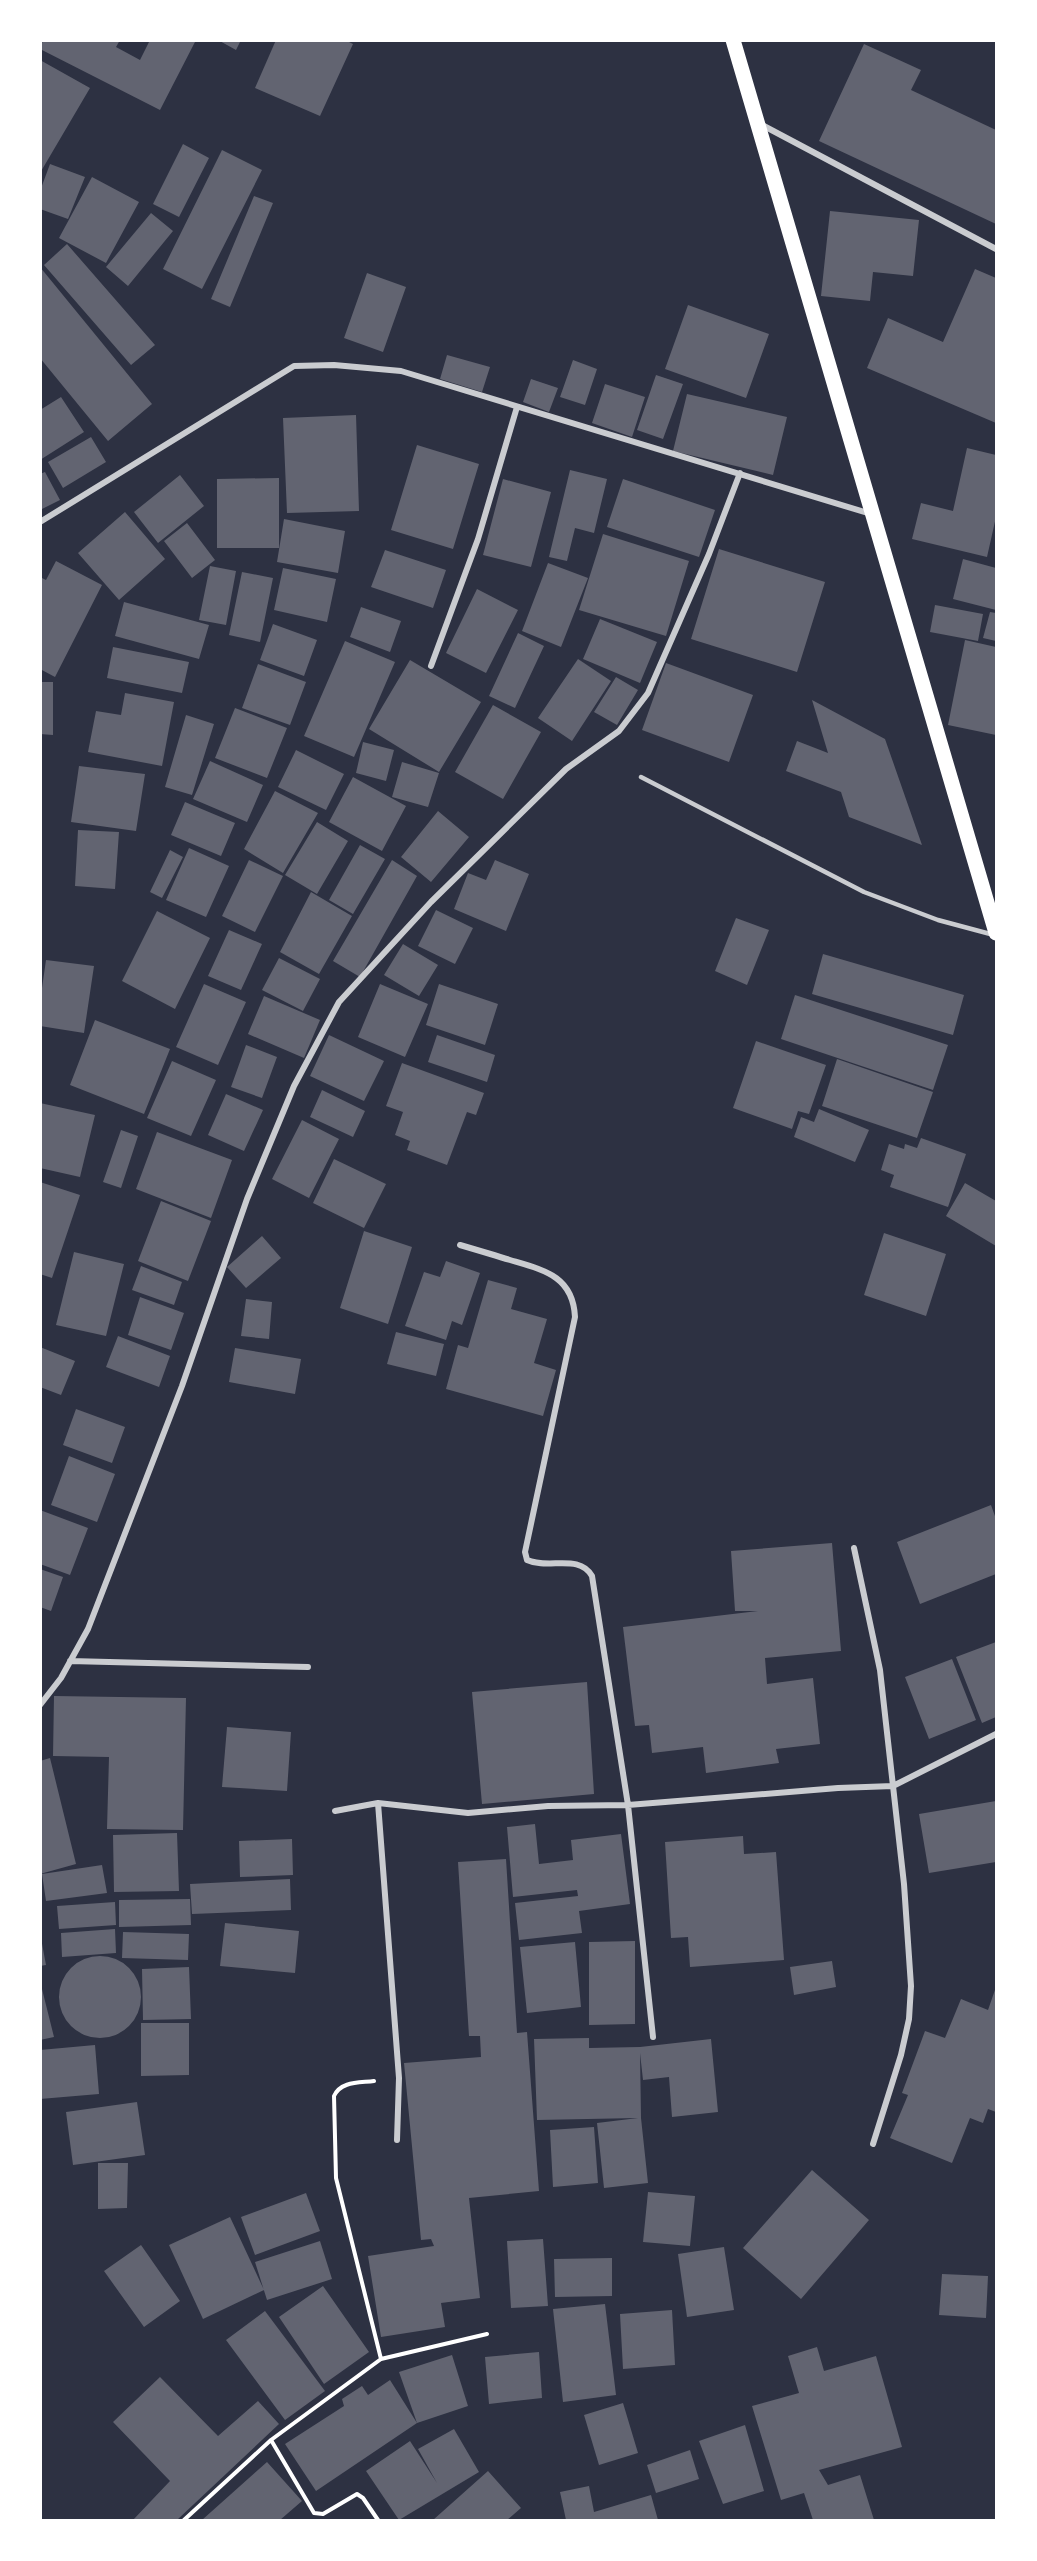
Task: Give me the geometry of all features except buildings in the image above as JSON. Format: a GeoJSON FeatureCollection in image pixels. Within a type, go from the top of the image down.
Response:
{"type":"FeatureCollection","features":[{"type":"Feature","properties":{"kind":"main road"},"geometry":{"type":"LineString","coordinates":[[734,40],[756,122],[996,934]]}},
{"type":"Feature","properties":{"kind":"street"},"geometry":{"type":"LineString","coordinates":[[756,122],[996,249]]}},
{"type":"Feature","properties":{"kind":"street"},"geometry":{"type":"LineString","coordinates":[[40,522],[294,366],[334,365],[401,371],[873,515]]}},
{"type":"Feature","properties":{"kind":"street"},"geometry":{"type":"LineString","coordinates":[[431,666],[478,539],[517,407]]}},
{"type":"Feature","properties":{"kind":"street"},"geometry":{"type":"LineString","coordinates":[[40,1705],[70,1661],[88,1629],[173,1408],[247,1199],[294,1086],[339,1002],[431,902],[566,769],[619,731],[648,693],[709,554],[740,473]]}},
{"type":"Feature","properties":{"kind":"street"},"geometry":{"type":"LineString","coordinates":[[460,1245],[554,1275],[567,1288],[574,1303],[575,1317],[525,1552],[527,1560],[534,1563],[560,1565],[575,1563],[588,1568],[592,1576],[628,1805],[653,2037]]}},
{"type":"Feature","properties":{"kind":"street"},"geometry":{"type":"LineString","coordinates":[[854,1548],[880,1670],[910,1964],[909,2019],[901,2055],[873,2144]]}},
{"type":"Feature","properties":{"kind":"street"},"geometry":{"type":"LineString","coordinates":[[70,1661],[308,1667]]}},
{"type":"Feature","properties":{"kind":"street"},"geometry":{"type":"LineString","coordinates":[[335,1811],[378,1803],[468,1813],[548,1806],[628,1805],[838,1788],[893,1786],[996,1734]]}},
{"type":"Feature","properties":{"kind":"street"},"geometry":{"type":"LineString","coordinates":[[378,1803],[399,2078],[398,2140]]}},
{"type":"Feature","properties":{"kind":"lane"},"geometry":{"type":"LineString","coordinates":[[640,777],[864,892],[938,920],[996,934]]}},
{"type":"Feature","properties":{"kind":"path"},"geometry":{"type":"LineString","coordinates":[[381,2359],[336,2178],[334,2096],[337,2089],[345,2084],[399,2078]]}},
{"type":"Feature","properties":{"kind":"path"},"geometry":{"type":"LineString","coordinates":[[184,2520],[271,2440],[381,2359],[487,2334]]}},
{"type":"Feature","properties":{"kind":"path"},"geometry":{"type":"LineString","coordinates":[[271,2440],[314,2513],[323,2514],[357,2494],[363,2498],[378,2520]]}}]}
